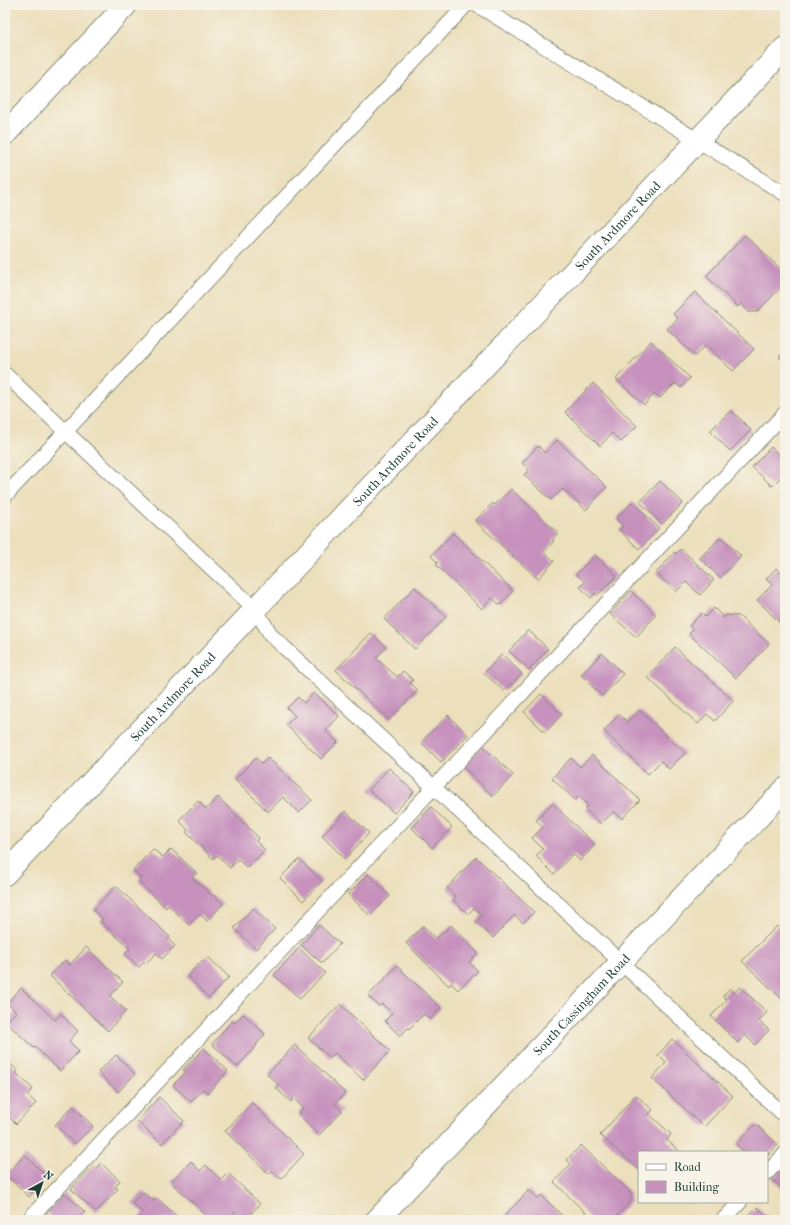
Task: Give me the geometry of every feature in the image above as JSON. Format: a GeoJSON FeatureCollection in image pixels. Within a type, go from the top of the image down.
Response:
{"type":"FeatureCollection","features":[{"type":"Feature","properties":{"kind":"street"},"geometry":{"type":"LineString","coordinates":[[5,134],[126,5]]}},
{"type":"Feature","properties":{"kind":"street","name":"South Ardmore Road"},"geometry":{"type":"LineString","coordinates":[[5,874],[785,48]]}},
{"type":"Feature","properties":{"kind":"street","name":"South Cassingham Road"},"geometry":{"type":"LineString","coordinates":[[377,1220],[785,789]]}},
{"type":"Feature","properties":{"kind":"lane"},"geometry":{"type":"LineString","coordinates":[[5,496],[466,5]]}},
{"type":"Feature","properties":{"kind":"lane"},"geometry":{"type":"LineString","coordinates":[[477,5],[785,194]]}},
{"type":"Feature","properties":{"kind":"lane"},"geometry":{"type":"LineString","coordinates":[[5,374],[255,609],[271,635],[785,1116]]}},
{"type":"Feature","properties":{"kind":"lane"},"geometry":{"type":"LineString","coordinates":[[28,1220],[785,413]]}},
{"type":"Feature","properties":{"kind":"lane"},"geometry":{"type":"LineString","coordinates":[[768,1172],[785,1154]]}},
{"type":"Feature","properties":{"kind":"lane"},"geometry":{"type":"LineString","coordinates":[[723,1220],[739,1203]]}},
{"type":"Feature","properties":{"kind":"building"},"geometry":{"type":"Polygon","coordinates":[[[745,235],[785,273],[785,283],[757,312],[749,312],[741,304],[738,307],[706,276],[745,235]]]}},
{"type":"Feature","properties":{"kind":"building"},"geometry":{"type":"Polygon","coordinates":[[[695,292],[754,349],[733,371],[706,345],[695,356],[667,329],[678,319],[673,314],[695,292]]]}},
{"type":"Feature","properties":{"kind":"building"},"geometry":{"type":"Polygon","coordinates":[[[651,341],[690,378],[681,388],[675,383],[660,398],[655,393],[644,405],[616,379],[651,341]]]}},
{"type":"Feature","properties":{"kind":"building"},"geometry":{"type":"Polygon","coordinates":[[[785,351],[785,363],[779,357],[785,351]]]}},
{"type":"Feature","properties":{"kind":"building"},"geometry":{"type":"Polygon","coordinates":[[[593,383],[637,426],[621,442],[612,433],[600,446],[565,412],[593,383]]]}},
{"type":"Feature","properties":{"kind":"building"},"geometry":{"type":"Polygon","coordinates":[[[731,410],[751,430],[730,451],[710,431],[731,410]]]}},
{"type":"Feature","properties":{"kind":"building"},"geometry":{"type":"Polygon","coordinates":[[[557,440],[607,487],[586,510],[563,489],[551,500],[524,475],[529,470],[522,463],[538,446],[545,453],[557,440]]]}},
{"type":"Feature","properties":{"kind":"building"},"geometry":{"type":"Polygon","coordinates":[[[771,447],[785,461],[785,473],[772,486],[752,467],[771,447]]]}},
{"type":"Feature","properties":{"kind":"building"},"geometry":{"type":"Polygon","coordinates":[[[660,481],[683,503],[662,524],[640,502],[660,481]]]}},
{"type":"Feature","properties":{"kind":"building"},"geometry":{"type":"Polygon","coordinates":[[[511,489],[558,533],[552,540],[554,541],[544,552],[554,561],[538,579],[475,521],[493,503],[495,505],[511,489]]]}},
{"type":"Feature","properties":{"kind":"building"},"geometry":{"type":"Polygon","coordinates":[[[632,502],[659,528],[639,549],[619,530],[623,526],[616,519],[632,502]]]}},
{"type":"Feature","properties":{"kind":"building"},"geometry":{"type":"Polygon","coordinates":[[[453,533],[513,591],[500,605],[492,598],[482,609],[436,565],[438,563],[431,556],[453,533]]]}},
{"type":"Feature","properties":{"kind":"building"},"geometry":{"type":"Polygon","coordinates":[[[721,537],[741,556],[720,578],[700,558],[721,537]]]}},
{"type":"Feature","properties":{"kind":"building"},"geometry":{"type":"Polygon","coordinates":[[[681,549],[714,580],[700,595],[686,582],[676,592],[656,573],[675,552],[676,554],[681,549]]]}},
{"type":"Feature","properties":{"kind":"building"},"geometry":{"type":"Polygon","coordinates":[[[595,555],[617,576],[597,595],[595,593],[591,598],[580,587],[585,582],[576,574],[595,555]]]}},
{"type":"Feature","properties":{"kind":"building"},"geometry":{"type":"Polygon","coordinates":[[[776,568],[782,574],[785,571],[785,628],[757,600],[772,585],[766,579],[776,568]]]}},
{"type":"Feature","properties":{"kind":"building"},"geometry":{"type":"Polygon","coordinates":[[[415,587],[446,617],[415,649],[384,619],[415,587]]]}},
{"type":"Feature","properties":{"kind":"building"},"geometry":{"type":"Polygon","coordinates":[[[631,591],[656,615],[636,637],[610,614],[631,591]]]}},
{"type":"Feature","properties":{"kind":"building"},"geometry":{"type":"Polygon","coordinates":[[[714,608],[724,618],[726,615],[739,616],[769,644],[736,678],[689,634],[693,629],[689,626],[702,613],[706,617],[714,608]]]}},
{"type":"Feature","properties":{"kind":"building"},"geometry":{"type":"Polygon","coordinates":[[[528,630],[548,649],[529,670],[509,651],[528,630]]]}},
{"type":"Feature","properties":{"kind":"building"},"geometry":{"type":"Polygon","coordinates":[[[371,633],[386,647],[376,658],[397,677],[403,671],[413,680],[410,683],[418,690],[389,720],[336,670],[371,633]]]}},
{"type":"Feature","properties":{"kind":"building"},"geometry":{"type":"Polygon","coordinates":[[[675,647],[733,701],[715,721],[707,714],[698,724],[647,677],[675,647]]]}},
{"type":"Feature","properties":{"kind":"building"},"geometry":{"type":"Polygon","coordinates":[[[602,653],[623,674],[602,696],[581,675],[602,653]]]}},
{"type":"Feature","properties":{"kind":"building"},"geometry":{"type":"Polygon","coordinates":[[[502,654],[522,674],[504,691],[484,673],[502,654]]]}},
{"type":"Feature","properties":{"kind":"building"},"geometry":{"type":"Polygon","coordinates":[[[314,693],[339,716],[326,731],[338,742],[321,759],[286,725],[295,716],[287,708],[298,697],[304,703],[314,693]]]}},
{"type":"Feature","properties":{"kind":"building"},"geometry":{"type":"Polygon","coordinates":[[[541,694],[562,714],[545,732],[524,712],[541,694]]]}},
{"type":"Feature","properties":{"kind":"building"},"geometry":{"type":"Polygon","coordinates":[[[639,710],[685,753],[669,769],[661,761],[648,774],[604,731],[619,714],[627,722],[639,710]]]}},
{"type":"Feature","properties":{"kind":"building"},"geometry":{"type":"Polygon","coordinates":[[[448,715],[468,735],[441,762],[421,742],[448,715]]]}},
{"type":"Feature","properties":{"kind":"building"},"geometry":{"type":"Polygon","coordinates":[[[483,746],[513,775],[493,796],[463,767],[483,746]]]}},
{"type":"Feature","properties":{"kind":"building"},"geometry":{"type":"Polygon","coordinates":[[[592,755],[640,800],[622,819],[614,811],[601,824],[585,809],[588,806],[579,796],[575,800],[552,778],[571,758],[580,767],[592,755]]]}},
{"type":"Feature","properties":{"kind":"building"},"geometry":{"type":"Polygon","coordinates":[[[256,758],[262,764],[268,758],[312,800],[299,813],[283,797],[268,812],[235,779],[256,758]]]}},
{"type":"Feature","properties":{"kind":"building"},"geometry":{"type":"Polygon","coordinates":[[[389,768],[414,792],[394,813],[369,790],[389,768]]]}},
{"type":"Feature","properties":{"kind":"building"},"geometry":{"type":"Polygon","coordinates":[[[218,797],[259,838],[256,841],[265,850],[247,868],[238,859],[230,868],[217,855],[213,859],[186,832],[188,830],[179,820],[198,801],[206,809],[218,797]]]}},
{"type":"Feature","properties":{"kind":"building"},"geometry":{"type":"Polygon","coordinates":[[[552,803],[595,845],[580,861],[573,854],[554,874],[536,856],[543,849],[532,838],[543,827],[536,820],[552,803]]]}},
{"type":"Feature","properties":{"kind":"building"},"geometry":{"type":"Polygon","coordinates":[[[431,807],[452,827],[432,848],[412,828],[431,807]]]}},
{"type":"Feature","properties":{"kind":"building"},"geometry":{"type":"Polygon","coordinates":[[[345,811],[369,833],[345,859],[322,836],[345,811]]]}},
{"type":"Feature","properties":{"kind":"building"},"geometry":{"type":"Polygon","coordinates":[[[153,849],[163,857],[171,849],[197,873],[192,877],[223,904],[207,921],[200,914],[189,925],[168,905],[166,908],[138,881],[141,878],[133,870],[153,849]]]}},
{"type":"Feature","properties":{"kind":"building"},"geometry":{"type":"Polygon","coordinates":[[[476,857],[534,912],[523,923],[514,915],[493,938],[476,922],[482,915],[474,908],[468,914],[453,900],[456,897],[447,888],[476,857]]]}},
{"type":"Feature","properties":{"kind":"building"},"geometry":{"type":"Polygon","coordinates":[[[299,859],[322,881],[303,901],[280,878],[299,859]]]}},
{"type":"Feature","properties":{"kind":"building"},"geometry":{"type":"Polygon","coordinates":[[[368,874],[390,896],[370,916],[348,894],[368,874]]]}},
{"type":"Feature","properties":{"kind":"building"},"geometry":{"type":"Polygon","coordinates":[[[116,886],[170,937],[168,939],[175,946],[162,959],[156,953],[145,964],[144,962],[139,967],[125,954],[130,949],[100,921],[103,919],[93,910],[116,886]]]}},
{"type":"Feature","properties":{"kind":"building"},"geometry":{"type":"Polygon","coordinates":[[[253,908],[275,929],[256,949],[234,928],[253,908]]]}},
{"type":"Feature","properties":{"kind":"building"},"geometry":{"type":"Polygon","coordinates":[[[319,925],[340,944],[322,963],[301,945],[319,925]]]}},
{"type":"Feature","properties":{"kind":"building"},"geometry":{"type":"Polygon","coordinates":[[[451,925],[478,953],[469,962],[478,971],[458,990],[451,983],[449,986],[406,943],[423,926],[436,939],[451,925]]]}},
{"type":"Feature","properties":{"kind":"building"},"geometry":{"type":"Polygon","coordinates":[[[777,926],[785,934],[785,1002],[742,961],[777,926]]]}},
{"type":"Feature","properties":{"kind":"building"},"geometry":{"type":"Polygon","coordinates":[[[86,947],[123,982],[110,996],[126,1011],[108,1031],[50,976],[65,960],[70,965],[86,947]]]}},
{"type":"Feature","properties":{"kind":"building"},"geometry":{"type":"Polygon","coordinates":[[[299,948],[325,973],[300,999],[274,975],[299,948]]]}},
{"type":"Feature","properties":{"kind":"building"},"geometry":{"type":"Polygon","coordinates":[[[207,956],[229,977],[209,998],[187,976],[207,956]]]}},
{"type":"Feature","properties":{"kind":"building"},"geometry":{"type":"Polygon","coordinates":[[[397,966],[441,1008],[430,1020],[424,1014],[400,1036],[385,1021],[392,1013],[382,1004],[379,1006],[368,996],[397,966]]]}},
{"type":"Feature","properties":{"kind":"building"},"geometry":{"type":"Polygon","coordinates":[[[740,987],[767,1012],[759,1021],[769,1030],[755,1045],[745,1035],[738,1043],[711,1016],[727,1000],[723,996],[730,988],[734,993],[740,987]]]}},
{"type":"Feature","properties":{"kind":"building"},"geometry":{"type":"Polygon","coordinates":[[[21,988],[55,1020],[61,1014],[78,1031],[69,1041],[79,1051],[60,1071],[6,1022],[16,1012],[7,1003],[21,988]]]}},
{"type":"Feature","properties":{"kind":"building"},"geometry":{"type":"Polygon","coordinates":[[[340,1004],[390,1051],[363,1080],[335,1053],[330,1058],[308,1038],[340,1004]]]}},
{"type":"Feature","properties":{"kind":"building"},"geometry":{"type":"Polygon","coordinates":[[[243,1014],[265,1034],[237,1067],[212,1044],[232,1021],[235,1023],[243,1014]]]}},
{"type":"Feature","properties":{"kind":"building"},"geometry":{"type":"Polygon","coordinates":[[[672,1039],[733,1096],[704,1127],[652,1078],[666,1063],[658,1055],[672,1039]]]}},
{"type":"Feature","properties":{"kind":"building"},"geometry":{"type":"Polygon","coordinates":[[[295,1045],[345,1093],[335,1104],[342,1111],[319,1135],[298,1114],[303,1108],[293,1098],[291,1102],[276,1088],[279,1085],[267,1074],[295,1045]]]}},
{"type":"Feature","properties":{"kind":"building"},"geometry":{"type":"Polygon","coordinates":[[[204,1048],[228,1071],[208,1093],[203,1089],[191,1102],[173,1085],[186,1072],[183,1070],[204,1048]]]}},
{"type":"Feature","properties":{"kind":"building"},"geometry":{"type":"Polygon","coordinates":[[[116,1055],[135,1074],[118,1092],[98,1072],[116,1055]]]}},
{"type":"Feature","properties":{"kind":"building"},"geometry":{"type":"Polygon","coordinates":[[[5,1059],[18,1071],[16,1073],[33,1089],[27,1095],[36,1103],[16,1124],[7,1115],[5,1117],[5,1059]]]}},
{"type":"Feature","properties":{"kind":"building"},"geometry":{"type":"Polygon","coordinates":[[[636,1095],[653,1110],[649,1114],[671,1134],[667,1140],[679,1151],[638,1151],[638,1169],[600,1135],[636,1095]]]}},
{"type":"Feature","properties":{"kind":"building"},"geometry":{"type":"Polygon","coordinates":[[[159,1097],[184,1121],[162,1144],[137,1121],[159,1097]]]}},
{"type":"Feature","properties":{"kind":"building"},"geometry":{"type":"Polygon","coordinates":[[[252,1103],[304,1154],[281,1179],[272,1171],[269,1174],[225,1131],[252,1103]]]}},
{"type":"Feature","properties":{"kind":"building"},"geometry":{"type":"Polygon","coordinates":[[[73,1106],[93,1126],[75,1144],[55,1125],[73,1106]]]}},
{"type":"Feature","properties":{"kind":"building"},"geometry":{"type":"Polygon","coordinates":[[[756,1124],[778,1145],[768,1155],[768,1151],[743,1151],[736,1144],[756,1124]]]}},
{"type":"Feature","properties":{"kind":"building"},"geometry":{"type":"Polygon","coordinates":[[[581,1145],[630,1192],[631,1201],[613,1220],[593,1220],[554,1182],[571,1164],[567,1160],[581,1145]]]}},
{"type":"Feature","properties":{"kind":"building"},"geometry":{"type":"Polygon","coordinates":[[[25,1155],[47,1177],[29,1197],[6,1175],[25,1155]]]}},
{"type":"Feature","properties":{"kind":"building"},"geometry":{"type":"Polygon","coordinates":[[[191,1161],[200,1171],[206,1165],[221,1180],[228,1173],[260,1204],[245,1220],[243,1220],[235,1212],[228,1220],[211,1220],[171,1182],[191,1161]]]}},
{"type":"Feature","properties":{"kind":"building"},"geometry":{"type":"Polygon","coordinates":[[[101,1163],[120,1181],[115,1187],[118,1189],[96,1212],[71,1189],[93,1166],[96,1168],[101,1163]]]}},
{"type":"Feature","properties":{"kind":"building"},"geometry":{"type":"Polygon","coordinates":[[[785,1166],[785,1192],[772,1179],[785,1166]]]}},
{"type":"Feature","properties":{"kind":"building"},"geometry":{"type":"Polygon","coordinates":[[[529,1190],[538,1198],[541,1195],[567,1220],[510,1220],[505,1215],[529,1190]]]}},
{"type":"Feature","properties":{"kind":"building"},"geometry":{"type":"Polygon","coordinates":[[[143,1192],[154,1201],[157,1198],[181,1220],[140,1220],[138,1218],[143,1213],[132,1203],[143,1192]]]}},
{"type":"Feature","properties":{"kind":"building"},"geometry":{"type":"Polygon","coordinates":[[[65,1193],[85,1212],[77,1220],[54,1220],[46,1212],[65,1193]]]}},
{"type":"Feature","properties":{"kind":"building"},"geometry":{"type":"Polygon","coordinates":[[[757,1207],[772,1220],[744,1220],[757,1207]]]}}]}
